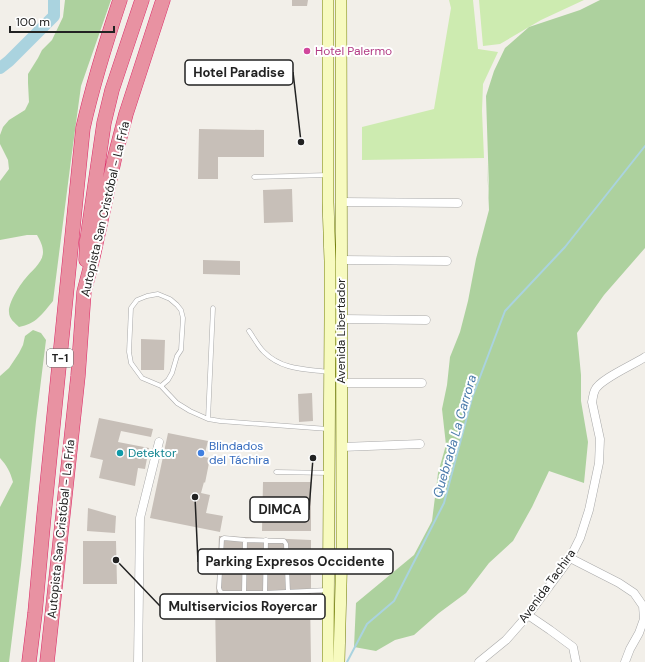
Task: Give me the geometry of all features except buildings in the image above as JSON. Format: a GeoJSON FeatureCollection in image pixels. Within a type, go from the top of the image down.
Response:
{"type":"FeatureCollection","features":[{"type":"Feature","properties":{"kind":"highway","name":"Autopista San Cristóbal - La Fría"},"geometry":{"type":"LineString","coordinates":[[30,662],[83,128],[102,55],[120,0]]}},
{"type":"Feature","properties":{"kind":"highway"},"geometry":{"type":"LineString","coordinates":[[84,292],[87,240],[104,123],[112,90],[142,0]]}},
{"type":"Feature","properties":{"kind":"highway","name":"Autopista San Cristóbal - La Fría"},"geometry":{"type":"LineString","coordinates":[[47,662],[78,376],[84,292],[126,114],[163,0]]}},
{"type":"Feature","properties":{"kind":"main road","name":"Avenida Libertador"},"geometry":{"type":"LineString","coordinates":[[328,0],[328,175],[330,261],[328,662]]}},
{"type":"Feature","properties":{"kind":"main road","name":"Avenida Libertador"},"geometry":{"type":"LineString","coordinates":[[339,662],[342,546],[341,0]]}},
{"type":"Feature","properties":{"kind":"street"},"geometry":{"type":"LineString","coordinates":[[341,202],[458,203]]}},
{"type":"Feature","properties":{"kind":"street"},"geometry":{"type":"LineString","coordinates":[[341,260],[447,261]]}},
{"type":"Feature","properties":{"kind":"street"},"geometry":{"type":"LineString","coordinates":[[342,319],[426,320]]}},
{"type":"Feature","properties":{"kind":"street","name":"Avenida Tachira"},"geometry":{"type":"LineString","coordinates":[[480,662],[506,640],[528,615],[570,558],[580,538],[589,510],[599,463],[600,439],[592,397],[595,390],[603,380],[645,357]]}},
{"type":"Feature","properties":{"kind":"street"},"geometry":{"type":"LineString","coordinates":[[342,383],[422,383]]}},
{"type":"Feature","properties":{"kind":"street"},"geometry":{"type":"LineString","coordinates":[[138,662],[140,518],[159,442]]}},
{"type":"Feature","properties":{"kind":"street"},"geometry":{"type":"LineString","coordinates":[[342,447],[420,444]]}},
{"type":"Feature","properties":{"kind":"street"},"geometry":{"type":"LineString","coordinates":[[570,558],[619,583],[634,593],[643,606],[644,619],[625,662]]}},
{"type":"Feature","properties":{"kind":"street"},"geometry":{"type":"LineString","coordinates":[[528,615],[573,647],[576,662]]}},
{"type":"Feature","properties":{"kind":"lane"},"geometry":{"type":"LineString","coordinates":[[254,177],[328,175]]}},
{"type":"Feature","properties":{"kind":"lane"},"geometry":{"type":"LineString","coordinates":[[161,386],[168,380],[172,373],[177,356],[181,350],[183,318],[181,310],[177,305],[170,299],[158,294],[137,300],[131,308],[129,352],[131,363],[142,378],[161,386],[177,403],[208,419],[329,429]]}},
{"type":"Feature","properties":{"kind":"lane"},"geometry":{"type":"LineString","coordinates":[[208,419],[213,308]]}},
{"type":"Feature","properties":{"kind":"lane"},"geometry":{"type":"LineString","coordinates":[[249,331],[264,352],[280,364],[293,368],[330,372]]}},
{"type":"Feature","properties":{"kind":"lane"},"geometry":{"type":"LineString","coordinates":[[276,472],[329,473]]}},
{"type":"Feature","properties":{"kind":"lane"},"geometry":{"type":"LineString","coordinates":[[288,592],[286,544],[284,541],[222,539],[219,588],[220,592],[222,593],[265,593],[288,592],[328,590]]}},
{"type":"Feature","properties":{"kind":"lane"},"geometry":{"type":"LineString","coordinates":[[244,593],[245,540]]}},
{"type":"Feature","properties":{"kind":"lane"},"geometry":{"type":"LineString","coordinates":[[265,593],[266,540]]}},
{"type":"Feature","properties":{"kind":"green space"},"geometry":{"type":"Polygon","coordinates":[[[65,0],[111,0],[81,86],[53,301],[34,321],[25,326],[19,327],[10,317],[10,304],[14,295],[27,276],[41,260],[43,250],[37,235],[27,235],[0,240],[0,181],[9,169],[8,160],[0,144],[0,135],[3,127],[9,120],[25,110],[29,102],[28,74],[42,50],[52,40],[63,17],[65,0]]]}},
{"type":"Feature","properties":{"kind":"green space"},"geometry":{"type":"Polygon","coordinates":[[[449,0],[473,0],[478,49],[498,52],[483,84],[482,111],[484,158],[362,160],[362,127],[434,109],[451,8],[449,0]]]}},
{"type":"Feature","properties":{"kind":"green space"},"geometry":{"type":"Polygon","coordinates":[[[479,0],[584,0],[541,20],[500,44],[483,46],[479,0]]]}},
{"type":"Feature","properties":{"kind":"green space"},"geometry":{"type":"Polygon","coordinates":[[[600,0],[645,0],[645,248],[604,295],[577,333],[581,375],[581,401],[588,442],[584,483],[549,471],[532,507],[513,541],[489,563],[466,593],[439,613],[414,635],[395,640],[376,651],[354,647],[356,603],[414,555],[432,521],[438,473],[446,445],[442,409],[447,385],[450,357],[460,332],[476,259],[489,210],[486,96],[494,71],[505,48],[529,27],[580,10],[600,0]]]}},
{"type":"Feature","properties":{"kind":"green space"},"geometry":{"type":"Polygon","coordinates":[[[33,330],[41,333],[46,340],[9,662],[0,662],[0,507],[13,482],[8,469],[0,458],[0,376],[9,368],[19,353],[25,336],[33,330]]]}},
{"type":"Feature","properties":{"kind":"waterway"},"geometry":{"type":"LineString","coordinates":[[0,68],[9,61],[54,16],[54,0]]}},
{"type":"Feature","properties":{"kind":"waterway","name":"Quebrada La Carrora"},"geometry":{"type":"LineString","coordinates":[[347,662],[367,624],[394,601],[444,503],[472,398],[505,311],[565,247],[645,146]]}},
{"type":"Feature","properties":{"kind":"place","name":"Hotel Palermo"},"geometry":{"type":"Point","coordinates":[307,51]}},
{"type":"Feature","properties":{"kind":"place","name":"Hotel Paradise"},"geometry":{"type":"Point","coordinates":[301,142]}},
{"type":"Feature","properties":{"kind":"place","name":"Detektor"},"geometry":{"type":"Point","coordinates":[120,453]}},
{"type":"Feature","properties":{"kind":"place","name":"Blindados del Táchira"},"geometry":{"type":"Point","coordinates":[201,453]}},
{"type":"Feature","properties":{"kind":"place","name":"DIMCA"},"geometry":{"type":"Point","coordinates":[313,458]}},
{"type":"Feature","properties":{"kind":"place","name":"Parking Expresos Occidente"},"geometry":{"type":"Point","coordinates":[195,497]}},
{"type":"Feature","properties":{"kind":"place","name":"Multiservicios Royercar"},"geometry":{"type":"Point","coordinates":[116,560]}}]}
